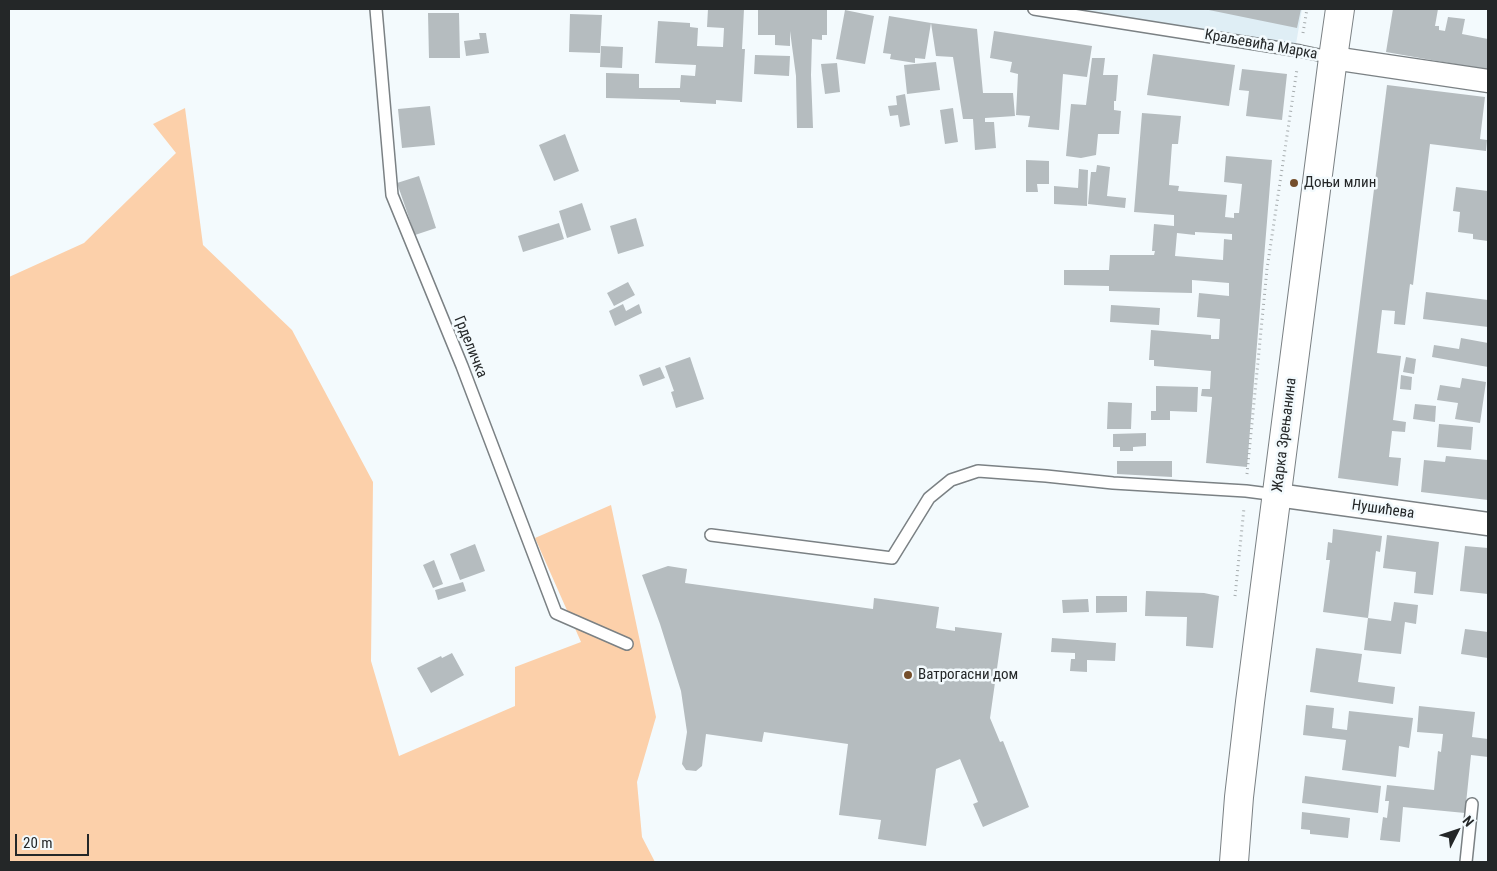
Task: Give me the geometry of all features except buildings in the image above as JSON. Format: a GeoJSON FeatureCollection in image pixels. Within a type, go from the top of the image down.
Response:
{"type":"FeatureCollection","features":[{"type":"Feature","properties":{"kind":"street","name":"Жарка Зрењанина"},"geometry":{"type":"LineString","coordinates":[[1234,862],[1244,759],[1340,9]]}},
{"type":"Feature","properties":{"kind":"street","name":"Краљевића Марка"},"geometry":{"type":"LineString","coordinates":[[1333,58],[1488,81]]}},
{"type":"Feature","properties":{"kind":"street","name":"Нушићева"},"geometry":{"type":"LineString","coordinates":[[1277,495],[1488,524]]}},
{"type":"Feature","properties":{"kind":"lane","name":"Грделичка"},"geometry":{"type":"LineString","coordinates":[[376,9],[392,195],[462,366],[556,613],[627,644]]}},
{"type":"Feature","properties":{"kind":"lane","name":"Краљевића Марка"},"geometry":{"type":"LineString","coordinates":[[1034,9],[1300,51],[1333,58]]}},
{"type":"Feature","properties":{"kind":"lane"},"geometry":{"type":"LineString","coordinates":[[711,534],[892,558],[929,498],[951,480],[978,471],[1046,476],[1113,484],[1277,495]]}},
{"type":"Feature","properties":{"kind":"lane"},"geometry":{"type":"LineString","coordinates":[[1466,862],[1472,804]]}},
{"type":"Feature","properties":{"kind":"path"},"geometry":{"type":"LineString","coordinates":[[1235,599],[1267,269],[1307,9]]}},
{"type":"Feature","properties":{"kind":"shaded area"},"geometry":{"type":"Polygon","coordinates":[[[1054,9],[1302,9],[1296,44],[1054,9]]]}},
{"type":"Feature","properties":{"kind":"shaded area"},"geometry":{"type":"Polygon","coordinates":[[[185,108],[203,245],[292,330],[373,482],[371,661],[399,756],[515,706],[515,667],[581,642],[535,538],[611,505],[656,717],[637,782],[642,837],[655,862],[9,862],[9,277],[84,243],[176,153],[153,124],[185,108]]]}},
{"type":"Feature","properties":{"kind":"place","name":"Доњи млин"},"geometry":{"type":"Point","coordinates":[1294,183]}},
{"type":"Feature","properties":{"kind":"place","name":"Ватрогасни дом"},"geometry":{"type":"Point","coordinates":[908,675]}}]}
